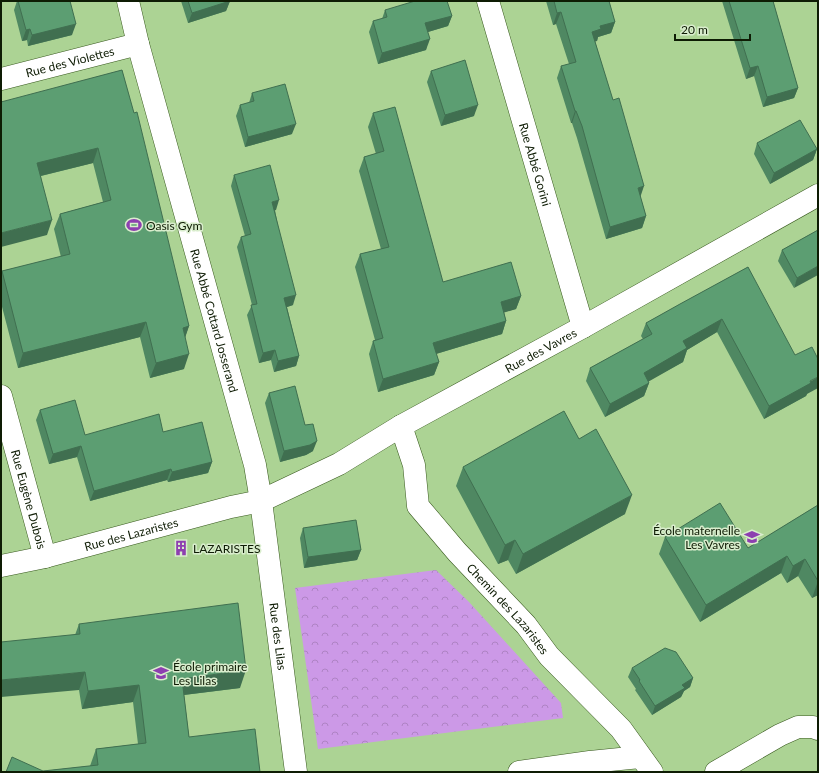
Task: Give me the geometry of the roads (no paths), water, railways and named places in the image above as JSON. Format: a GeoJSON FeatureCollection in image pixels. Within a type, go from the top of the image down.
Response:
{"type":"FeatureCollection","features":[{"type":"Feature","properties":{"kind":"street","name":"Rue Abbé Cottard Josserand"},"geometry":{"type":"LineString","coordinates":[[128,1],[138,44],[255,465],[261,500]]}},
{"type":"Feature","properties":{"kind":"street","name":"Rue Abbé Gorini"},"geometry":{"type":"LineString","coordinates":[[488,1],[583,326]]}},
{"type":"Feature","properties":{"kind":"street","name":"Rue des Violettes"},"geometry":{"type":"LineString","coordinates":[[1,79],[138,44]]}},
{"type":"Feature","properties":{"kind":"street","name":"Rue des Vavres"},"geometry":{"type":"LineString","coordinates":[[261,500],[339,464],[401,426],[818,195]]}},
{"type":"Feature","properties":{"kind":"street","name":"Rue Eugène Dubois"},"geometry":{"type":"LineString","coordinates":[[1,396],[45,557]]}},
{"type":"Feature","properties":{"kind":"street","name":"Chemin des Lazaristes"},"geometry":{"type":"LineString","coordinates":[[401,426],[414,465],[418,506],[457,552],[526,625],[549,656],[621,729],[646,765]]}},
{"type":"Feature","properties":{"kind":"street","name":"Rue des Lazaristes"},"geometry":{"type":"LineString","coordinates":[[1,566],[45,557],[261,500]]}},
{"type":"Feature","properties":{"kind":"street","name":"Rue des Lilas"},"geometry":{"type":"LineString","coordinates":[[261,500],[296,772]]}},
{"type":"Feature","properties":{"kind":"street"},"geometry":{"type":"LineString","coordinates":[[716,772],[780,735],[798,727],[813,727],[818,730]]}},
{"type":"Feature","properties":{"kind":"street"},"geometry":{"type":"LineString","coordinates":[[524,772],[590,762],[646,765]]}},
{"type":"Feature","properties":{"kind":"place","name":"Oasis Gym"},"geometry":{"type":"Point","coordinates":[134,225]}},
{"type":"Feature","properties":{"kind":"place","name":"École maternelle Les Vavres"},"geometry":{"type":"Point","coordinates":[752,537]}},
{"type":"Feature","properties":{"kind":"place","name":"LAZARISTES"},"geometry":{"type":"Point","coordinates":[181,548]}},
{"type":"Feature","properties":{"kind":"place","name":"École primaire Les Lilas"},"geometry":{"type":"Point","coordinates":[161,673]}}]}
